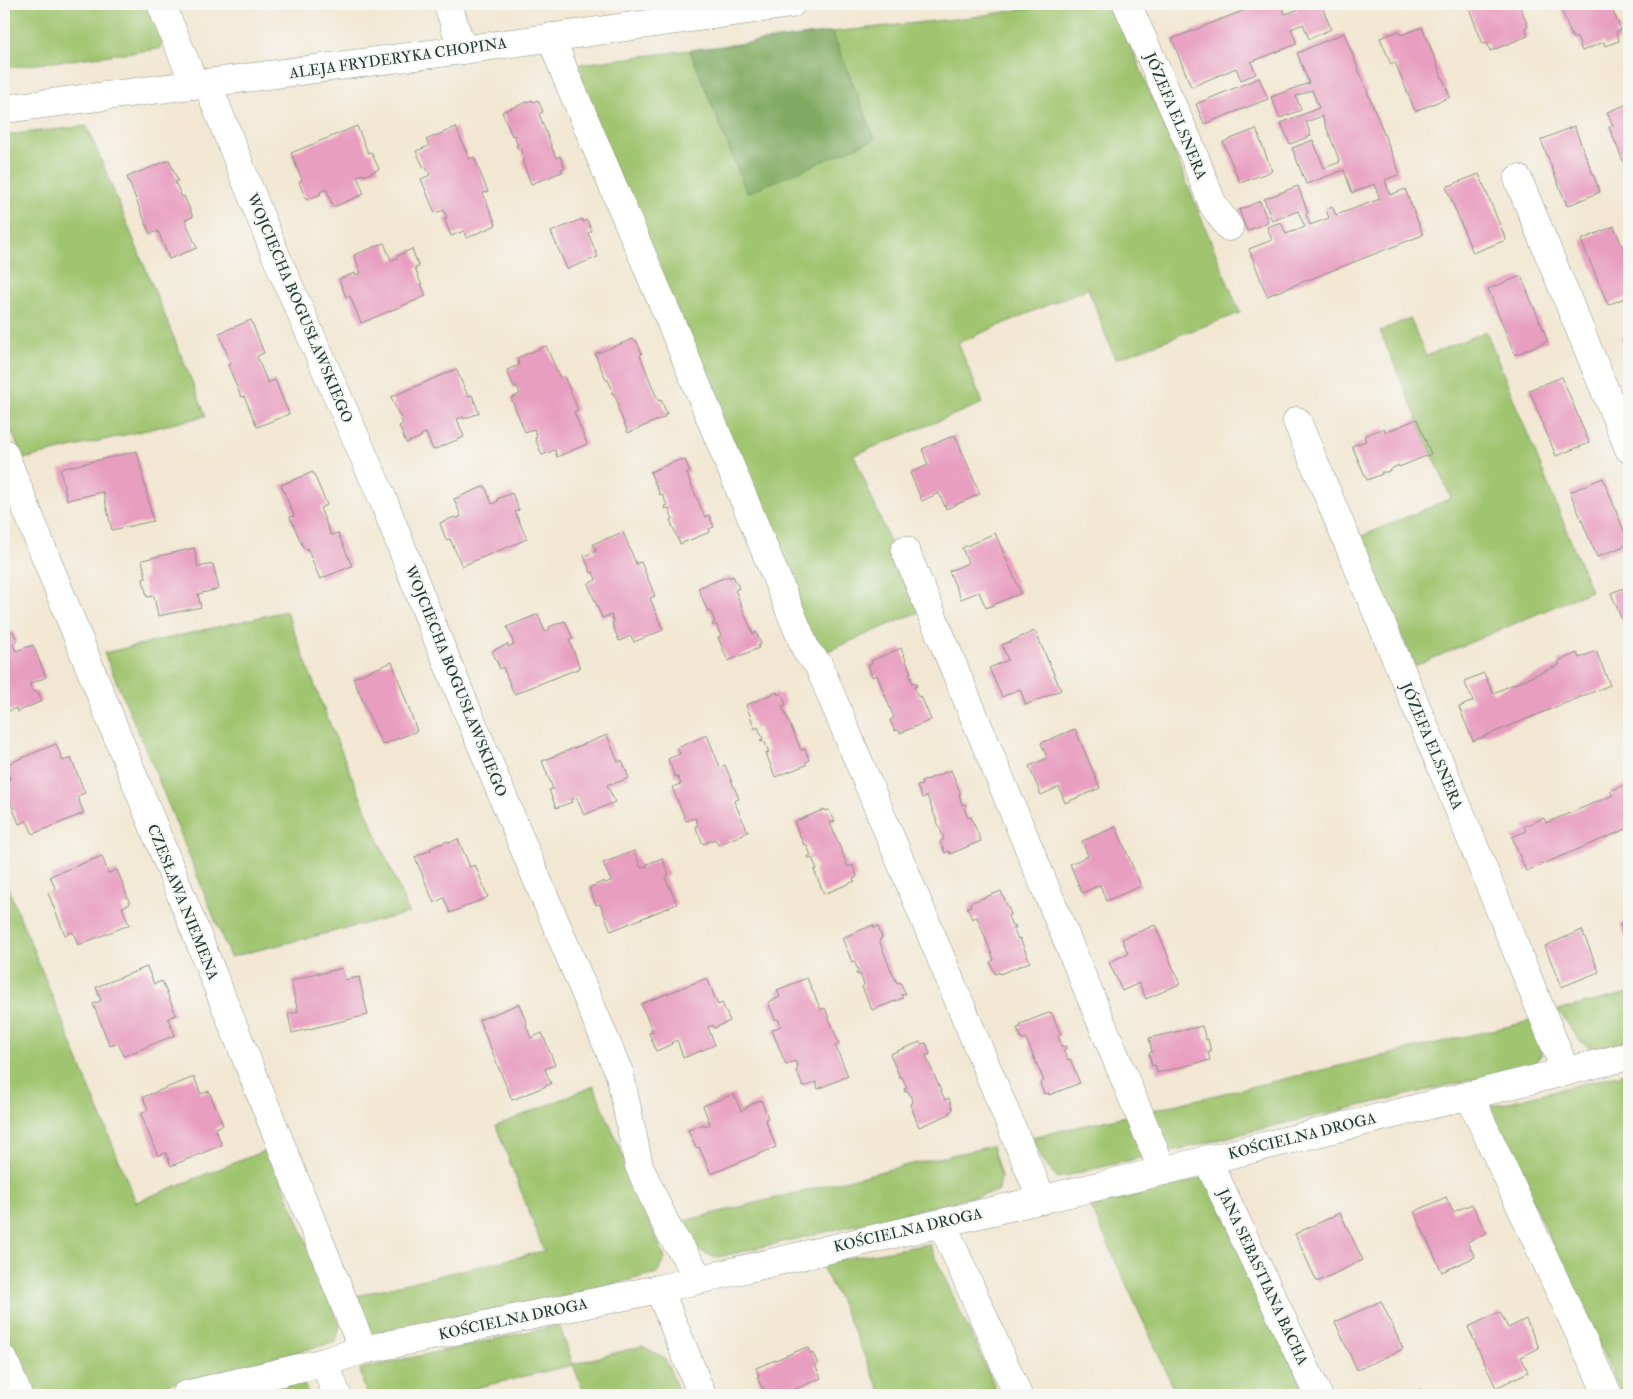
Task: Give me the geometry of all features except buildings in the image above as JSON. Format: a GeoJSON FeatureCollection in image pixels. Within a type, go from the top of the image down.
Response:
{"type":"FeatureCollection","features":[{"type":"Feature","properties":{"kind":"street","name":"WOJCIECHA BOGUSŁAWSKIEGO"},"geometry":{"type":"LineString","coordinates":[[161,4],[201,84],[384,502],[436,637],[620,1075],[639,1166],[668,1229],[700,1279]]}},
{"type":"Feature","properties":{"kind":"street"},"geometry":{"type":"LineString","coordinates":[[448,4],[462,50]]}},
{"type":"Feature","properties":{"kind":"street","name":"ALEJA FRYDERYKA CHOPINA"},"geometry":{"type":"LineString","coordinates":[[4,109],[462,50],[792,4]]}},
{"type":"Feature","properties":{"kind":"street","name":"JÓZEFA ELSNERA"},"geometry":{"type":"LineString","coordinates":[[1127,4],[1214,204],[1229,227]]}},
{"type":"Feature","properties":{"kind":"street"},"geometry":{"type":"LineString","coordinates":[[550,37],[682,349],[806,652],[818,664],[1042,1200]]}},
{"type":"Feature","properties":{"kind":"street"},"geometry":{"type":"LineString","coordinates":[[1518,179],[1629,449]]}},
{"type":"Feature","properties":{"kind":"street","name":"JÓZEFA ELSNERA"},"geometry":{"type":"LineString","coordinates":[[1297,421],[1566,1072]]}},
{"type":"Feature","properties":{"kind":"street","name":"CZESŁAWA NIEMENA"},"geometry":{"type":"LineString","coordinates":[[4,453],[363,1350]]}},
{"type":"Feature","properties":{"kind":"street"},"geometry":{"type":"LineString","coordinates":[[905,550],[1163,1171]]}},
{"type":"Feature","properties":{"kind":"street","name":"KOŚCIELNA DROGA"},"geometry":{"type":"LineString","coordinates":[[185,1395],[324,1362],[363,1350],[659,1289],[1042,1200],[1629,1056]]}},
{"type":"Feature","properties":{"kind":"street"},"geometry":{"type":"LineString","coordinates":[[1469,1095],[1608,1395]]}},
{"type":"Feature","properties":{"kind":"street","name":"JANA SEBASTIANA BACHA"},"geometry":{"type":"LineString","coordinates":[[1207,1159],[1318,1395]]}},
{"type":"Feature","properties":{"kind":"street"},"geometry":{"type":"LineString","coordinates":[[942,1223],[1018,1395]]}},
{"type":"Feature","properties":{"kind":"street"},"geometry":{"type":"LineString","coordinates":[[659,1289],[702,1395]]}},
{"type":"Feature","properties":{"kind":"street"},"geometry":{"type":"LineString","coordinates":[[4,1360],[18,1395]]}},
{"type":"Feature","properties":{"kind":"street"},"geometry":{"type":"LineString","coordinates":[[324,1362],[337,1395]]}},
{"type":"Feature","properties":{"kind":"green space"},"geometry":{"type":"Polygon","coordinates":[[[4,4],[151,4],[166,39],[159,49],[4,68],[4,4]]]}},
{"type":"Feature","properties":{"kind":"green space"},"geometry":{"type":"Polygon","coordinates":[[[1057,4],[1114,4],[1240,313],[1115,359],[1088,288],[958,343],[983,403],[854,455],[919,612],[816,656],[573,65],[690,50],[747,192],[875,139],[832,32],[972,17],[1057,4]]]}},
{"type":"Feature","properties":{"kind":"green space"},"geometry":{"type":"Polygon","coordinates":[[[832,32],[875,139],[747,193],[690,50],[832,32]]]}},
{"type":"Feature","properties":{"kind":"green space"},"geometry":{"type":"Polygon","coordinates":[[[87,126],[206,416],[23,459],[4,412],[4,135],[87,126]]]}},
{"type":"Feature","properties":{"kind":"green space"},"geometry":{"type":"Polygon","coordinates":[[[1410,318],[1426,356],[1486,331],[1591,591],[1415,666],[1360,537],[1451,498],[1380,331],[1410,318]]]}},
{"type":"Feature","properties":{"kind":"green space"},"geometry":{"type":"Polygon","coordinates":[[[286,611],[325,712],[409,913],[230,957],[148,754],[104,653],[286,611]]]}},
{"type":"Feature","properties":{"kind":"green space"},"geometry":{"type":"Polygon","coordinates":[[[4,878],[136,1202],[269,1149],[340,1325],[336,1342],[127,1395],[32,1395],[4,1326],[4,878]]]}},
{"type":"Feature","properties":{"kind":"green space"},"geometry":{"type":"Polygon","coordinates":[[[1629,993],[1629,1041],[1593,1050],[1580,1041],[1558,1010],[1629,993]]]}},
{"type":"Feature","properties":{"kind":"green space"},"geometry":{"type":"Polygon","coordinates":[[[1535,1020],[1541,1042],[1541,1055],[1532,1066],[1169,1152],[1152,1110],[1535,1020]]]}},
{"type":"Feature","properties":{"kind":"green space"},"geometry":{"type":"Polygon","coordinates":[[[1629,1072],[1629,1395],[1622,1395],[1489,1107],[1629,1072]]]}},
{"type":"Feature","properties":{"kind":"green space"},"geometry":{"type":"Polygon","coordinates":[[[594,1086],[665,1259],[657,1273],[562,1297],[367,1334],[353,1297],[544,1251],[496,1126],[594,1086]]]}},
{"type":"Feature","properties":{"kind":"green space"},"geometry":{"type":"Polygon","coordinates":[[[1126,1116],[1143,1157],[1057,1178],[1044,1163],[1032,1137],[1126,1116]]]}},
{"type":"Feature","properties":{"kind":"green space"},"geometry":{"type":"Polygon","coordinates":[[[992,1146],[1001,1176],[999,1191],[715,1258],[695,1248],[676,1223],[903,1166],[992,1146]]]}},
{"type":"Feature","properties":{"kind":"green space"},"geometry":{"type":"Polygon","coordinates":[[[1207,1177],[1306,1395],[1177,1395],[1091,1207],[1207,1177]]]}},
{"type":"Feature","properties":{"kind":"green space"},"geometry":{"type":"Polygon","coordinates":[[[929,1244],[999,1395],[882,1395],[840,1301],[820,1263],[929,1244]]]}},
{"type":"Feature","properties":{"kind":"green space"},"geometry":{"type":"Polygon","coordinates":[[[559,1325],[573,1364],[642,1346],[665,1358],[680,1395],[585,1395],[573,1365],[445,1395],[366,1395],[360,1369],[559,1325]]]}},
{"type":"Feature","properties":{"kind":"green space"},"geometry":{"type":"Polygon","coordinates":[[[303,1382],[309,1395],[247,1395],[303,1382]]]}}]}
